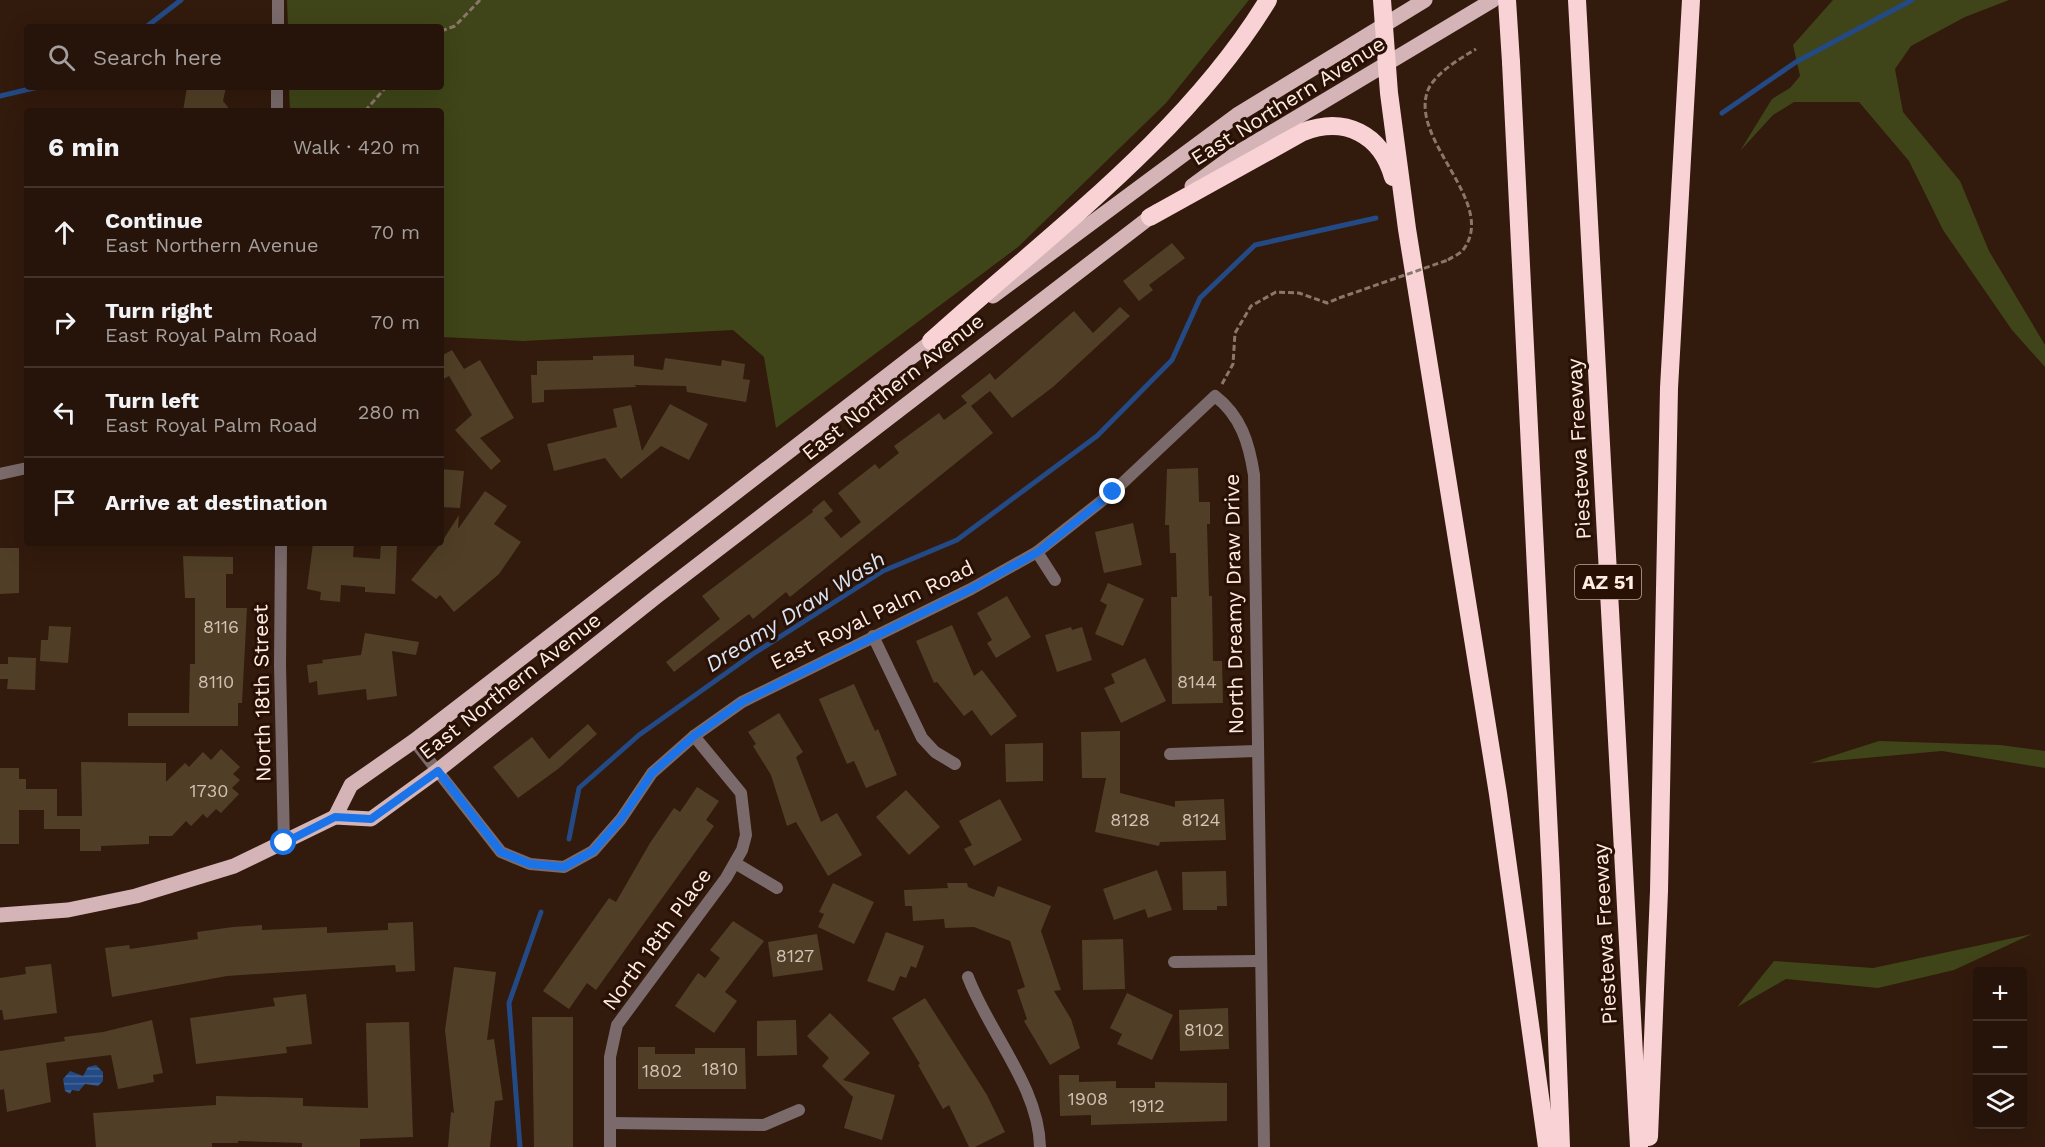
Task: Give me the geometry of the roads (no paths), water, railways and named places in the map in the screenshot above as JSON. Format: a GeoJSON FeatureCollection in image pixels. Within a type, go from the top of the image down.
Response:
{"type":"FeatureCollection","features":[{"type":"Feature","properties":{"kind":"highway"},"geometry":{"type":"LineString","coordinates":[[931,341],[1088,203],[1177,116],[1210,80],[1268,0]]}},
{"type":"Feature","properties":{"kind":"highway"},"geometry":{"type":"LineString","coordinates":[[1382,0],[1386,63],[1407,229],[1498,794],[1547,1147]]}},
{"type":"Feature","properties":{"kind":"highway"},"geometry":{"type":"LineString","coordinates":[[1507,0],[1551,863],[1561,1147]]}},
{"type":"Feature","properties":{"kind":"highway"},"geometry":{"type":"LineString","coordinates":[[1649,1147],[1659,891],[1670,388],[1691,0]]}},
{"type":"Feature","properties":{"kind":"highway","name":"Piestewa Freeway"},"geometry":{"type":"LineString","coordinates":[[1577,9],[1639,1147]]}},
{"type":"Feature","properties":{"kind":"highway"},"geometry":{"type":"LineString","coordinates":[[1150,217],[1303,132],[1336,125],[1363,132],[1381,149],[1391,169],[1407,229]]}},
{"type":"Feature","properties":{"kind":"main road","name":"East Northern Avenue"},"geometry":{"type":"LineString","coordinates":[[1425,0],[1237,115],[931,341],[414,741],[351,785],[335,817],[371,819],[438,771],[656,597],[1234,155],[1493,0]]}},
{"type":"Feature","properties":{"kind":"main road"},"geometry":{"type":"LineString","coordinates":[[0,915],[68,910],[136,896],[234,866],[335,817]]}},
{"type":"Feature","properties":{"kind":"street"},"geometry":{"type":"LineString","coordinates":[[278,0],[278,24]]}},
{"type":"Feature","properties":{"kind":"street"},"geometry":{"type":"LineString","coordinates":[[277,90],[277,108]]}},
{"type":"Feature","properties":{"kind":"street","name":"East Royal Palm Road"},"geometry":{"type":"LineString","coordinates":[[414,741],[501,852],[530,864],[564,867],[593,851],[621,819],[652,773],[694,736],[742,702],[971,589],[1038,552],[1113,492],[1215,396]]}},
{"type":"Feature","properties":{"kind":"street","name":"North Dreamy Draw Drive"},"geometry":{"type":"LineString","coordinates":[[1215,396],[1228,406],[1245,432],[1254,475],[1259,961],[1264,1147]]}},
{"type":"Feature","properties":{"kind":"street"},"geometry":{"type":"LineString","coordinates":[[0,474],[24,469]]}},
{"type":"Feature","properties":{"kind":"street","name":"North 18th Street"},"geometry":{"type":"LineString","coordinates":[[280,546],[279,665],[284,843]]}},
{"type":"Feature","properties":{"kind":"street"},"geometry":{"type":"LineString","coordinates":[[1038,552],[1055,580]]}},
{"type":"Feature","properties":{"kind":"street"},"geometry":{"type":"LineString","coordinates":[[873,636],[922,738],[935,752],[955,764]]}},
{"type":"Feature","properties":{"kind":"street","name":"North 18th Place"},"geometry":{"type":"LineString","coordinates":[[610,1147],[610,1057],[617,1025],[735,863],[746,835],[741,793],[694,736]]}},
{"type":"Feature","properties":{"kind":"street","name":"North Dreamy Draw Drive"},"geometry":{"type":"LineString","coordinates":[[1170,754],[1256,751]]}},
{"type":"Feature","properties":{"kind":"street","name":"North 18th Place"},"geometry":{"type":"LineString","coordinates":[[735,863],[777,888]]}},
{"type":"Feature","properties":{"kind":"street"},"geometry":{"type":"LineString","coordinates":[[1174,962],[1259,961]]}},
{"type":"Feature","properties":{"kind":"street"},"geometry":{"type":"LineString","coordinates":[[968,977],[979,1007],[1033,1102],[1039,1128],[1040,1147]]}},
{"type":"Feature","properties":{"kind":"street"},"geometry":{"type":"LineString","coordinates":[[610,1123],[764,1125],[800,1110]]}},
{"type":"Feature","properties":{"kind":"water"},"geometry":{"type":"Polygon","coordinates":[[[96,1065],[103,1072],[103,1081],[98,1086],[85,1084],[79,1091],[72,1090],[70,1094],[65,1091],[63,1079],[70,1071],[83,1076],[88,1067],[96,1065]]]}},
{"type":"Feature","properties":{"kind":"waterway"},"geometry":{"type":"LineString","coordinates":[[150,24],[181,0]]}},
{"type":"Feature","properties":{"kind":"waterway","name":"Dreamy Draw Wash"},"geometry":{"type":"LineString","coordinates":[[1722,113],[1796,62],[1912,0]]}},
{"type":"Feature","properties":{"kind":"waterway"},"geometry":{"type":"LineString","coordinates":[[0,96],[25,90]]}},
{"type":"Feature","properties":{"kind":"waterway","name":"Dreamy Draw Wash"},"geometry":{"type":"LineString","coordinates":[[569,839],[579,788],[639,735],[753,654],[883,571],[957,540],[1097,436],[1172,360],[1200,298],[1255,245],[1376,218]]}},
{"type":"Feature","properties":{"kind":"waterway","name":"Dreamy Draw Wash"},"geometry":{"type":"LineString","coordinates":[[520,1147],[509,1003],[541,912]]}}]}
